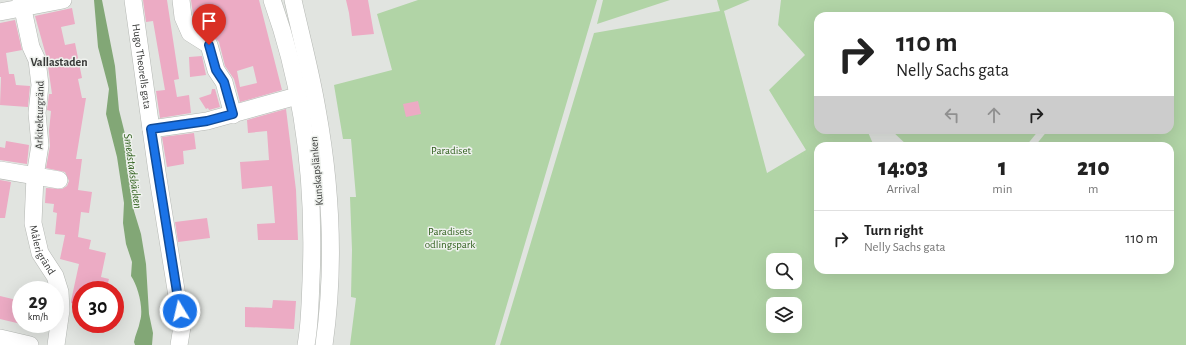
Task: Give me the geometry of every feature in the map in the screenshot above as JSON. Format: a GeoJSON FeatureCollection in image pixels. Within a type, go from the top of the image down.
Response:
{"type":"FeatureCollection","features":[{"type":"Feature","properties":{"kind":"street"},"geometry":{"type":"LineString","coordinates":[[0,12],[22,4],[63,0]]}},
{"type":"Feature","properties":{"kind":"street","name":"Hugo Theorells gata"},"geometry":{"type":"LineString","coordinates":[[133,0],[151,129],[182,327],[179,345]]}},
{"type":"Feature","properties":{"kind":"street"},"geometry":{"type":"LineString","coordinates":[[181,0],[183,17],[190,33],[209,45],[216,70],[224,82],[233,114]]}},
{"type":"Feature","properties":{"kind":"street"},"geometry":{"type":"LineString","coordinates":[[272,0],[283,35],[297,96],[307,159],[312,223],[310,301],[306,345]]}},
{"type":"Feature","properties":{"kind":"street","name":"Kunskapslänken"},"geometry":{"type":"LineString","coordinates":[[281,0],[303,81],[314,144],[320,221],[321,260],[320,302],[315,345]]}},
{"type":"Feature","properties":{"kind":"street"},"geometry":{"type":"LineString","coordinates":[[293,0],[316,104],[327,183],[329,261],[324,345]]}},
{"type":"Feature","properties":{"kind":"street","name":"Arkitekturgränd"},"geometry":{"type":"LineString","coordinates":[[22,4],[31,47],[37,60],[40,85],[37,114],[40,145],[35,176]]}},
{"type":"Feature","properties":{"kind":"street"},"geometry":{"type":"LineString","coordinates":[[151,129],[207,121],[297,96]]}},
{"type":"Feature","properties":{"kind":"street"},"geometry":{"type":"LineString","coordinates":[[0,170],[59,180]]}},
{"type":"Feature","properties":{"kind":"street","name":"Målerigränd"},"geometry":{"type":"LineString","coordinates":[[35,176],[33,223],[40,253],[55,276],[60,292],[61,310],[56,345]]}},
{"type":"Feature","properties":{"kind":"street"},"geometry":{"type":"LineString","coordinates":[[0,338],[30,345]]}},
{"type":"Feature","properties":{"kind":"green space","name":"Paradiset"},"geometry":{"type":"Polygon","coordinates":[[[418,0],[597,0],[495,345],[350,345],[356,298],[351,297],[352,250],[350,197],[356,197],[351,139],[343,139],[334,85],[392,70],[377,14],[418,0]]]}},
{"type":"Feature","properties":{"kind":"green space"},"geometry":{"type":"Polygon","coordinates":[[[603,0],[670,0],[597,24],[603,0]]]}},
{"type":"Feature","properties":{"kind":"green space"},"geometry":{"type":"Polygon","coordinates":[[[717,0],[750,0],[724,11],[767,173],[806,150],[769,90],[805,55],[778,25],[781,0],[1186,0],[1186,345],[500,345],[594,33],[720,11],[717,0]]]}},
{"type":"Feature","properties":{"kind":"green space"},"geometry":{"type":"Polygon","coordinates":[[[895,134],[1036,134],[1029,142],[904,142],[895,134]]]}},
{"type":"Feature","properties":{"kind":"shaded area"},"geometry":{"type":"Polygon","coordinates":[[[94,0],[102,0],[115,66],[119,110],[125,134],[126,163],[134,211],[141,234],[146,264],[149,314],[153,333],[152,345],[135,345],[134,342],[141,316],[141,304],[138,291],[131,276],[132,262],[126,244],[123,223],[124,203],[117,157],[106,114],[109,89],[98,47],[94,0]]]}},
{"type":"Feature","properties":{"kind":"building"},"geometry":{"type":"Polygon","coordinates":[[[143,0],[167,0],[179,79],[174,80],[177,97],[189,95],[191,113],[160,118],[156,91],[165,90],[153,21],[146,22],[143,0]]]}},
{"type":"Feature","properties":{"kind":"building"},"geometry":{"type":"Polygon","coordinates":[[[191,0],[259,0],[282,90],[240,102],[234,79],[225,66],[219,42],[212,35],[209,24],[205,24],[205,21],[196,21],[193,14],[191,0]],[[253,66],[237,71],[240,87],[257,83],[253,66]]]}},
{"type":"Feature","properties":{"kind":"building"},"geometry":{"type":"Polygon","coordinates":[[[346,0],[368,0],[374,34],[352,36],[346,0]]]}},
{"type":"Feature","properties":{"kind":"building"},"geometry":{"type":"Polygon","coordinates":[[[72,8],[75,24],[61,27],[65,45],[75,43],[82,78],[78,79],[82,98],[86,98],[76,159],[82,159],[78,190],[92,192],[89,213],[81,212],[78,237],[91,240],[89,249],[106,253],[101,277],[109,279],[108,281],[75,281],[79,264],[60,259],[65,235],[55,234],[57,213],[53,212],[54,204],[45,203],[46,188],[62,189],[67,186],[69,181],[65,172],[46,168],[50,146],[49,131],[51,111],[47,110],[49,94],[52,94],[47,59],[35,16],[72,8]]]}},
{"type":"Feature","properties":{"kind":"building"},"geometry":{"type":"Polygon","coordinates":[[[15,20],[22,50],[6,53],[9,74],[14,74],[16,85],[30,86],[28,107],[0,105],[0,23],[15,20]]]}},
{"type":"Feature","properties":{"kind":"building"},"geometry":{"type":"Polygon","coordinates":[[[202,56],[206,75],[190,77],[189,57],[202,56]]]}},
{"type":"Feature","properties":{"kind":"building"},"geometry":{"type":"Polygon","coordinates":[[[212,89],[215,89],[220,107],[209,110],[208,108],[206,109],[199,98],[211,94],[212,89]]]}},
{"type":"Feature","properties":{"kind":"building"},"geometry":{"type":"Polygon","coordinates":[[[418,101],[421,114],[406,117],[403,104],[418,101]]]}},
{"type":"Feature","properties":{"kind":"building"},"geometry":{"type":"Polygon","coordinates":[[[286,109],[296,190],[298,240],[258,240],[257,224],[275,223],[272,186],[242,189],[240,162],[269,160],[267,131],[248,133],[247,120],[286,109]]]}},
{"type":"Feature","properties":{"kind":"building"},"geometry":{"type":"Polygon","coordinates":[[[194,133],[196,149],[183,151],[184,164],[167,167],[162,137],[194,133]]]}},
{"type":"Feature","properties":{"kind":"building"},"geometry":{"type":"Polygon","coordinates":[[[6,141],[29,145],[27,164],[0,160],[0,147],[5,148],[6,141]]]}},
{"type":"Feature","properties":{"kind":"building"},"geometry":{"type":"Polygon","coordinates":[[[0,180],[11,182],[5,218],[0,218],[0,180]]]}},
{"type":"Feature","properties":{"kind":"building"},"geometry":{"type":"Polygon","coordinates":[[[207,218],[210,238],[178,242],[175,222],[207,218]]]}},
{"type":"Feature","properties":{"kind":"building"},"geometry":{"type":"Polygon","coordinates":[[[0,296],[12,299],[12,322],[0,319],[0,296]]]}},
{"type":"Feature","properties":{"kind":"building"},"geometry":{"type":"Polygon","coordinates":[[[273,300],[296,301],[294,329],[245,327],[245,307],[272,308],[273,300]]]}},
{"type":"Feature","properties":{"kind":"district","name":"Vallastaden"},"geometry":{"type":"Point","coordinates":[59,62]}},
{"type":"Feature","properties":{"kind":"route"},"geometry":{"type":"LineString","coordinates":[[180,311],[151,129],[207,121],[233,114],[224,82],[216,70],[209,45]]}},
{"type":"Feature","properties":{"kind":"water label","name":"Smedstadsbäcken"},"geometry":{"type":"Point","coordinates":[133,171]}},
{"type":"Feature","properties":{"kind":"park label","name":"Paradisets odlingspark"},"geometry":{"type":"Point","coordinates":[450,237]}}]}
